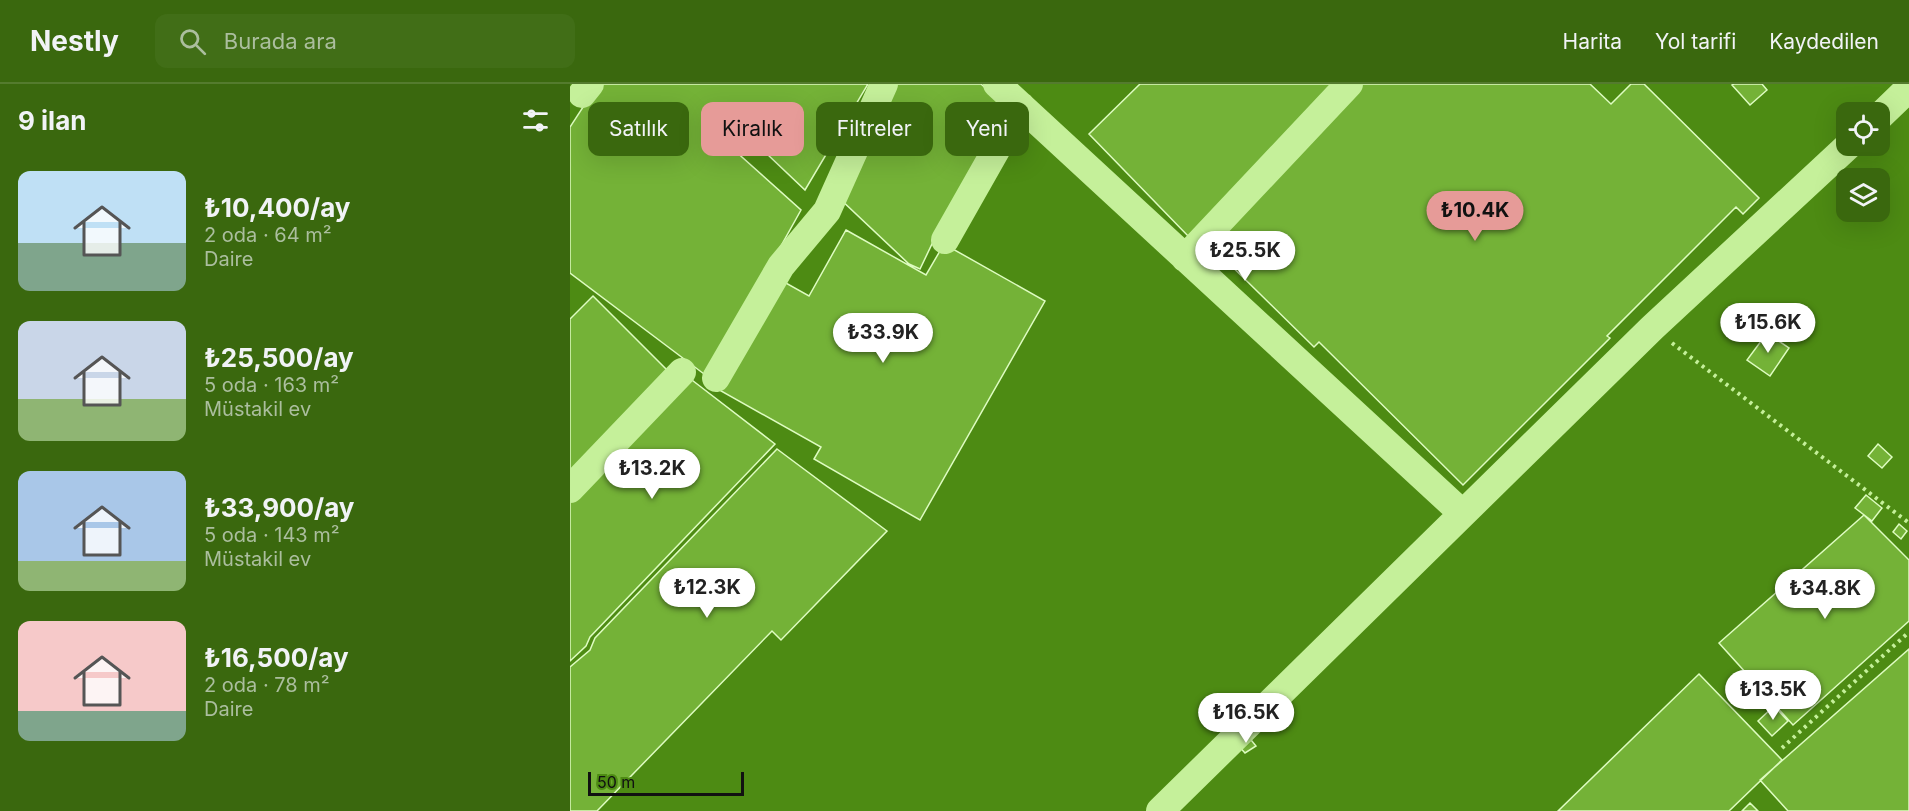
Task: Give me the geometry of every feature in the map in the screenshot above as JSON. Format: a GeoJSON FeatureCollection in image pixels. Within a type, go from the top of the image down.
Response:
{"type":"FeatureCollection","features":[{"type":"Feature","properties":{"kind":"street"},"geometry":{"type":"LineString","coordinates":[[716,378],[781,266],[827,211],[884,84]]}},
{"type":"Feature","properties":{"kind":"street"},"geometry":{"type":"LineString","coordinates":[[997,84],[1017,102]]}},
{"type":"Feature","properties":{"kind":"street"},"geometry":{"type":"LineString","coordinates":[[1185,258],[1348,84]]}},
{"type":"Feature","properties":{"kind":"street"},"geometry":{"type":"LineString","coordinates":[[1890,106],[1909,88]]}},
{"type":"Feature","properties":{"kind":"street"},"geometry":{"type":"LineString","coordinates":[[1029,113],[1462,513]]}},
{"type":"Feature","properties":{"kind":"street"},"geometry":{"type":"LineString","coordinates":[[945,240],[993,156]]}},
{"type":"Feature","properties":{"kind":"street"},"geometry":{"type":"LineString","coordinates":[[1160,811],[1652,328],[1837,156]]}},
{"type":"Feature","properties":{"kind":"street"},"geometry":{"type":"LineString","coordinates":[[570,489],[682,372]]}},
{"type":"Feature","properties":{"kind":"path"},"geometry":{"type":"LineString","coordinates":[[1652,328],[1909,523]]}},
{"type":"Feature","properties":{"kind":"path"},"geometry":{"type":"LineString","coordinates":[[1782,748],[1909,632]]}},
{"type":"Feature","properties":{"kind":"building"},"geometry":{"type":"Polygon","coordinates":[[[598,84],[868,84],[857,102],[816,102],[816,156],[825,156],[805,190],[769,156],[804,156],[804,102],[701,102],[701,156],[741,156],[801,210],[708,377],[570,273],[570,127],[598,84]]]}},
{"type":"Feature","properties":{"kind":"building"},"geometry":{"type":"Polygon","coordinates":[[[891,84],[981,84],[1001,102],[945,102],[945,156],[979,156],[942,233],[932,244],[920,269],[909,264],[837,196],[856,156],[933,156],[933,102],[882,102],[891,84]]]}},
{"type":"Feature","properties":{"kind":"building"},"geometry":{"type":"Polygon","coordinates":[[[1140,84],[1338,84],[1189,237],[1089,134],[1140,84]]]}},
{"type":"Feature","properties":{"kind":"building"},"geometry":{"type":"Polygon","coordinates":[[[1350,84],[1590,84],[1611,104],[1631,84],[1644,84],[1759,198],[1743,214],[1736,207],[1607,336],[1610,338],[1463,485],[1319,342],[1314,347],[1206,241],[1350,84]]]}},
{"type":"Feature","properties":{"kind":"building"},"geometry":{"type":"Polygon","coordinates":[[[1762,84],[1767,90],[1750,105],[1732,85],[1762,84]]]}},
{"type":"Feature","properties":{"kind":"building"},"geometry":{"type":"Polygon","coordinates":[[[846,230],[926,275],[944,244],[1045,301],[920,520],[814,459],[821,447],[714,387],[777,278],[809,296],[846,230]]]}},
{"type":"Feature","properties":{"kind":"building"},"geometry":{"type":"Polygon","coordinates":[[[593,296],[670,373],[570,477],[570,319],[593,296]]]}},
{"type":"Feature","properties":{"kind":"building"},"geometry":{"type":"Polygon","coordinates":[[[1767,333],[1789,348],[1770,376],[1747,360],[1767,333]]]}},
{"type":"Feature","properties":{"kind":"building"},"geometry":{"type":"Polygon","coordinates":[[[688,377],[775,444],[590,637],[586,646],[570,661],[570,497],[688,377]]]}},
{"type":"Feature","properties":{"kind":"building"},"geometry":{"type":"Polygon","coordinates":[[[1878,444],[1892,457],[1882,468],[1868,456],[1878,444]]]}},
{"type":"Feature","properties":{"kind":"building"},"geometry":{"type":"Polygon","coordinates":[[[777,449],[887,531],[781,640],[772,631],[597,811],[570,811],[570,667],[590,650],[595,638],[777,449]]]}},
{"type":"Feature","properties":{"kind":"building"},"geometry":{"type":"Polygon","coordinates":[[[1866,495],[1882,508],[1872,521],[1855,508],[1866,495]]]}},
{"type":"Feature","properties":{"kind":"building"},"geometry":{"type":"Polygon","coordinates":[[[1864,515],[1909,560],[1909,621],[1793,725],[1719,643],[1864,515]]]}},
{"type":"Feature","properties":{"kind":"building"},"geometry":{"type":"Polygon","coordinates":[[[1899,524],[1907,531],[1901,539],[1893,532],[1899,524]]]}},
{"type":"Feature","properties":{"kind":"building"},"geometry":{"type":"Polygon","coordinates":[[[1909,649],[1909,811],[1788,811],[1760,780],[1909,649]]]}},
{"type":"Feature","properties":{"kind":"building"},"geometry":{"type":"Polygon","coordinates":[[[1699,674],[1782,760],[1729,811],[1558,811],[1699,674]]]}},
{"type":"Feature","properties":{"kind":"building"},"geometry":{"type":"Polygon","coordinates":[[[1774,706],[1788,721],[1772,736],[1758,721],[1774,706]]]}},
{"type":"Feature","properties":{"kind":"building"},"geometry":{"type":"Polygon","coordinates":[[[1247,735],[1256,746],[1245,753],[1237,744],[1247,735]]]}},
{"type":"Feature","properties":{"kind":"building"},"geometry":{"type":"Polygon","coordinates":[[[1750,803],[1758,811],[1742,811],[1750,803]]]}}]}
